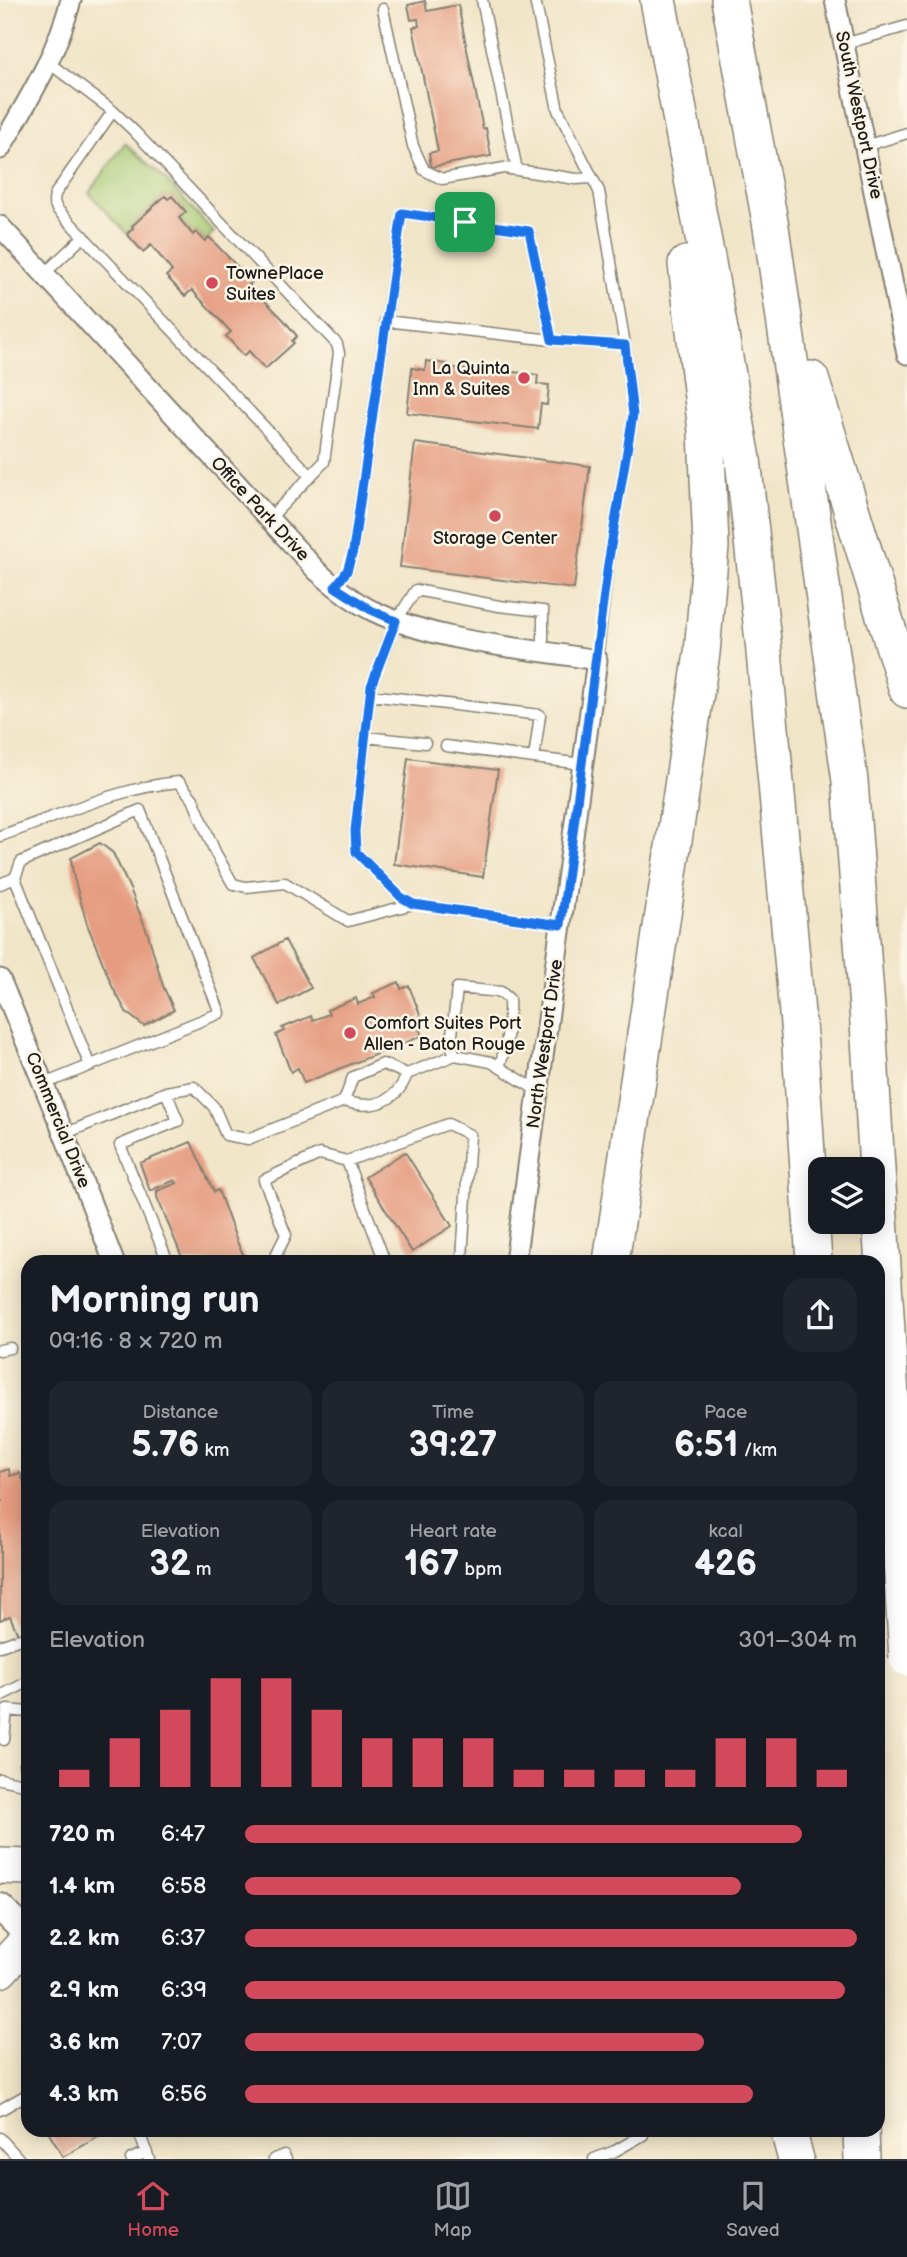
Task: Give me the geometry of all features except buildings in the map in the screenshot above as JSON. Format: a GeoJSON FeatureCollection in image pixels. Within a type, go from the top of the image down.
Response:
{"type":"FeatureCollection","features":[{"type":"Feature","properties":{"kind":"highway"},"geometry":{"type":"LineString","coordinates":[[657,0],[743,459],[764,642],[800,1046],[814,1255]]}},
{"type":"Feature","properties":{"kind":"highway"},"geometry":{"type":"LineString","coordinates":[[612,1255],[700,667],[711,546],[706,431],[657,0]]}},
{"type":"Feature","properties":{"kind":"highway"},"geometry":{"type":"LineString","coordinates":[[729,0],[771,227],[849,781],[882,1255]]}},
{"type":"Feature","properties":{"kind":"highway"},"geometry":{"type":"LineString","coordinates":[[771,227],[814,393],[907,690]]}},
{"type":"Feature","properties":{"kind":"highway"},"geometry":{"type":"LineString","coordinates":[[885,1299],[907,1658]]}},
{"type":"Feature","properties":{"kind":"highway"},"geometry":{"type":"LineString","coordinates":[[885,1379],[907,1368]]}},
{"type":"Feature","properties":{"kind":"highway"},"geometry":{"type":"LineString","coordinates":[[885,1440],[907,1429]]}},
{"type":"Feature","properties":{"kind":"highway"},"geometry":{"type":"LineString","coordinates":[[0,1866],[21,1867]]}},
{"type":"Feature","properties":{"kind":"highway"},"geometry":{"type":"LineString","coordinates":[[0,1970],[21,1945]]}},
{"type":"Feature","properties":{"kind":"highway"},"geometry":{"type":"LineString","coordinates":[[790,2137],[796,2159]]}},
{"type":"Feature","properties":{"kind":"highway"},"geometry":{"type":"LineString","coordinates":[[861,2137],[862,2159]]}},
{"type":"Feature","properties":{"kind":"main road"},"geometry":{"type":"LineString","coordinates":[[0,1906],[21,1929]]}},
{"type":"Feature","properties":{"kind":"street"},"geometry":{"type":"LineString","coordinates":[[0,149],[49,63],[71,0]]}},
{"type":"Feature","properties":{"kind":"street","name":"South Westport Drive"},"geometry":{"type":"LineString","coordinates":[[835,0],[907,355]]}},
{"type":"Feature","properties":{"kind":"street","name":"Office Park Drive"},"geometry":{"type":"LineString","coordinates":[[0,226],[317,571],[335,587],[371,610],[433,634],[597,660]]}},
{"type":"Feature","properties":{"kind":"street","name":"North Westport Drive"},"geometry":{"type":"LineString","coordinates":[[516,1255],[597,660]]}},
{"type":"Feature","properties":{"kind":"street","name":"Commercial Drive"},"geometry":{"type":"LineString","coordinates":[[0,979],[111,1255]]}},
{"type":"Feature","properties":{"kind":"lane"},"geometry":{"type":"LineString","coordinates":[[482,0],[517,170]]}},
{"type":"Feature","properties":{"kind":"lane"},"geometry":{"type":"LineString","coordinates":[[535,0],[558,110],[599,191],[625,345],[633,415],[608,564],[597,660]]}},
{"type":"Feature","properties":{"kind":"lane"},"geometry":{"type":"LineString","coordinates":[[383,9],[413,146],[424,170],[442,178],[504,168],[576,179],[593,178]]}},
{"type":"Feature","properties":{"kind":"lane"},"geometry":{"type":"LineString","coordinates":[[844,44],[907,26]]}},
{"type":"Feature","properties":{"kind":"lane"},"geometry":{"type":"LineString","coordinates":[[49,63],[113,111],[337,344],[339,354],[324,461],[269,519]]}},
{"type":"Feature","properties":{"kind":"lane"},"geometry":{"type":"LineString","coordinates":[[113,111],[55,194],[57,209],[311,476]]}},
{"type":"Feature","properties":{"kind":"lane"},"geometry":{"type":"LineString","coordinates":[[865,146],[907,133]]}},
{"type":"Feature","properties":{"kind":"lane"},"geometry":{"type":"LineString","coordinates":[[335,587],[347,571],[353,551],[402,213],[529,231],[552,340]]}},
{"type":"Feature","properties":{"kind":"lane"},"geometry":{"type":"LineString","coordinates":[[43,275],[83,236]]}},
{"type":"Feature","properties":{"kind":"lane"},"geometry":{"type":"LineString","coordinates":[[386,321],[552,340],[625,345]]}},
{"type":"Feature","properties":{"kind":"lane"},"geometry":{"type":"LineString","coordinates":[[543,651],[543,611],[499,606],[416,590],[396,621],[371,686],[355,831],[356,852],[401,897],[413,904],[561,925]]}},
{"type":"Feature","properties":{"kind":"lane"},"geometry":{"type":"LineString","coordinates":[[370,695],[540,715],[534,758]]}},
{"type":"Feature","properties":{"kind":"lane"},"geometry":{"type":"LineString","coordinates":[[365,737],[425,743]]}},
{"type":"Feature","properties":{"kind":"lane"},"geometry":{"type":"LineString","coordinates":[[446,746],[583,764]]}},
{"type":"Feature","properties":{"kind":"lane"},"geometry":{"type":"LineString","coordinates":[[0,836],[121,793],[161,783],[179,782],[193,799],[215,852],[233,884],[246,887],[285,883],[348,921],[413,904]]}},
{"type":"Feature","properties":{"kind":"lane"},"geometry":{"type":"LineString","coordinates":[[44,1084],[90,1066],[220,1013],[140,810],[21,862],[15,878],[90,1066]]}},
{"type":"Feature","properties":{"kind":"lane"},"geometry":{"type":"LineString","coordinates":[[0,884],[15,878]]}},
{"type":"Feature","properties":{"kind":"lane"},"geometry":{"type":"LineString","coordinates":[[455,1055],[452,1045],[457,989],[501,992],[509,999],[510,1010],[504,1054],[499,1067]]}},
{"type":"Feature","properties":{"kind":"lane"},"geometry":{"type":"LineString","coordinates":[[344,1101],[353,1077],[383,1064],[407,1074],[455,1055],[491,1062],[538,1091]]}},
{"type":"Feature","properties":{"kind":"lane"},"geometry":{"type":"LineString","coordinates":[[64,1134],[166,1092],[194,1087],[214,1107],[226,1135],[248,1139],[344,1101],[355,1105],[372,1105],[396,1094],[407,1074]]}},
{"type":"Feature","properties":{"kind":"lane"},"geometry":{"type":"LineString","coordinates":[[165,1255],[120,1145],[178,1121],[166,1092]]}},
{"type":"Feature","properties":{"kind":"lane"},"geometry":{"type":"LineString","coordinates":[[276,1255],[286,1234],[264,1180],[320,1154],[347,1161],[447,1124],[470,1135],[462,1255]]}},
{"type":"Feature","properties":{"kind":"lane"},"geometry":{"type":"LineString","coordinates":[[347,1161],[382,1255]]}},
{"type":"Feature","properties":{"kind":"lane"},"geometry":{"type":"LineString","coordinates":[[0,1646],[20,1639]]}},
{"type":"Feature","properties":{"kind":"lane"},"geometry":{"type":"LineString","coordinates":[[0,1696],[21,1686]]}},
{"type":"Feature","properties":{"kind":"lane"},"geometry":{"type":"LineString","coordinates":[[4,1740],[3,1707],[21,1711]]}},
{"type":"Feature","properties":{"kind":"lane"},"geometry":{"type":"LineString","coordinates":[[0,1779],[21,1784]]}},
{"type":"Feature","properties":{"kind":"lane"},"geometry":{"type":"LineString","coordinates":[[0,2110],[21,2098]]}},
{"type":"Feature","properties":{"kind":"lane"},"geometry":{"type":"LineString","coordinates":[[131,2159],[148,2156],[141,2137]]}},
{"type":"Feature","properties":{"kind":"lane"},"geometry":{"type":"LineString","coordinates":[[594,2159],[641,2137]]}},
{"type":"Feature","properties":{"kind":"lane"},"geometry":{"type":"LineString","coordinates":[[0,2138],[14,2157]]}},
{"type":"Feature","properties":{"kind":"lane"},"geometry":{"type":"LineString","coordinates":[[274,2159],[284,2155],[286,2159]]}},
{"type":"Feature","properties":{"kind":"green space"},"geometry":{"type":"Polygon","coordinates":[[[125,143],[163,177],[214,232],[205,241],[197,232],[193,235],[179,218],[185,211],[172,196],[168,199],[165,196],[132,226],[127,234],[89,193],[125,143]]]}},
{"type":"Feature","properties":{"kind":"place","name":"TownePlace Suites"},"geometry":{"type":"Point","coordinates":[212,283]}},
{"type":"Feature","properties":{"kind":"place","name":"La Quinta Inn & Suites"},"geometry":{"type":"Point","coordinates":[524,378]}},
{"type":"Feature","properties":{"kind":"place","name":"Storage Center"},"geometry":{"type":"Point","coordinates":[495,516]}},
{"type":"Feature","properties":{"kind":"place","name":"Comfort Suites Port Allen - Baton Rouge"},"geometry":{"type":"Point","coordinates":[350,1033]}},
{"type":"Feature","properties":{"kind":"route"},"geometry":{"type":"LineString","coordinates":[[402,213],[465,222],[529,231],[552,340],[625,345],[633,415],[608,564],[561,925],[413,904],[401,897],[356,852],[355,831],[371,686],[396,621],[371,610],[335,587],[347,571],[353,551],[402,213]]}}]}
